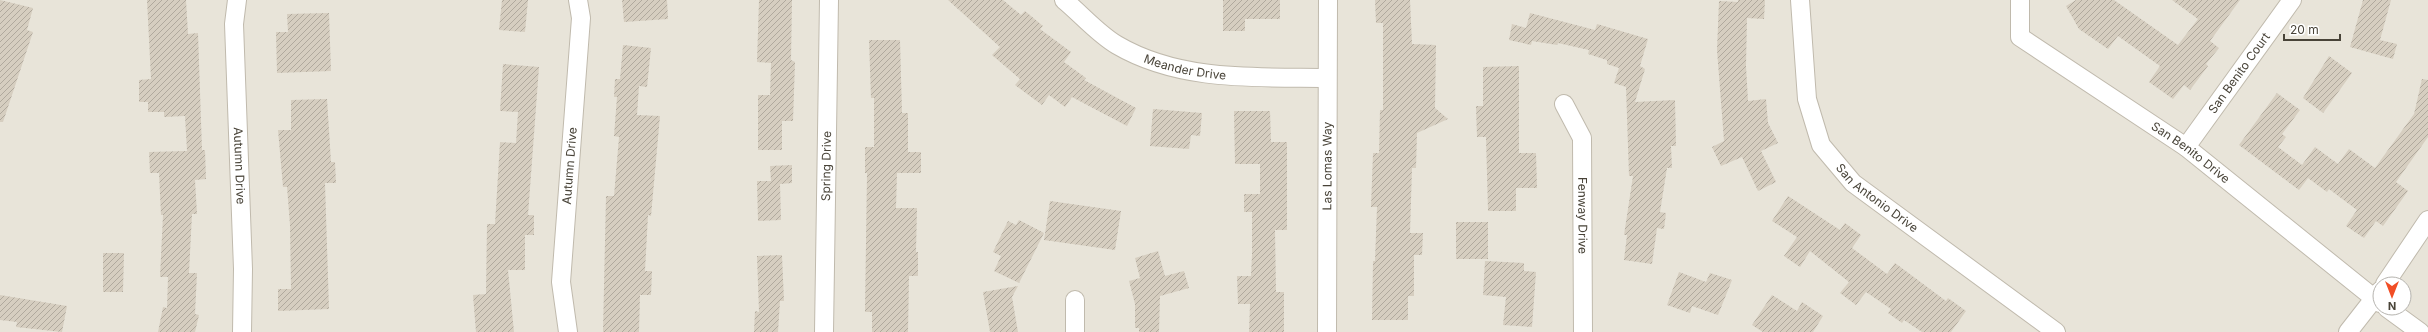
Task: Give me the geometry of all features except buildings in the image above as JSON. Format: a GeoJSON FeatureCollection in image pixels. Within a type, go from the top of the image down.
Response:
{"type":"FeatureCollection","features":[{"type":"Feature","properties":{"kind":"street","name":"Autumn Drive"},"geometry":{"type":"LineString","coordinates":[[236,0],[234,24],[243,269],[242,332]]}},
{"type":"Feature","properties":{"kind":"street","name":"Autumn Drive"},"geometry":{"type":"LineString","coordinates":[[568,332],[561,282],[581,18],[578,0]]}},
{"type":"Feature","properties":{"kind":"street","name":"Spring Drive"},"geometry":{"type":"LineString","coordinates":[[824,332],[829,0]]}},
{"type":"Feature","properties":{"kind":"street","name":"Meander Drive"},"geometry":{"type":"LineString","coordinates":[[1064,0],[1116,45],[1156,63],[1225,76],[1327,78]]}},
{"type":"Feature","properties":{"kind":"street","name":"Las Lomas Way"},"geometry":{"type":"LineString","coordinates":[[1327,332],[1328,0]]}},
{"type":"Feature","properties":{"kind":"street","name":"San Antonio Drive"},"geometry":{"type":"LineString","coordinates":[[1800,0],[1807,99],[1821,145],[1853,183],[2056,332]]}},
{"type":"Feature","properties":{"kind":"street","name":"San Benito Drive"},"geometry":{"type":"LineString","coordinates":[[2020,0],[2020,37],[2186,147],[2372,294]]}},
{"type":"Feature","properties":{"kind":"street","name":"San Benito Court"},"geometry":{"type":"LineString","coordinates":[[2186,147],[2292,0]]}},
{"type":"Feature","properties":{"kind":"street","name":"Fenway Drive"},"geometry":{"type":"LineString","coordinates":[[1564,104],[1582,138],[1583,332]]}},
{"type":"Feature","properties":{"kind":"street"},"geometry":{"type":"LineString","coordinates":[[2390,276],[2428,220]]}},
{"type":"Feature","properties":{"kind":"street"},"geometry":{"type":"LineString","coordinates":[[1075,300],[1075,332]]}},
{"type":"Feature","properties":{"kind":"street"},"geometry":{"type":"LineString","coordinates":[[2348,332],[2372,308]]}},
{"type":"Feature","properties":{"kind":"street","name":"San Benito Drive"},"geometry":{"type":"LineString","coordinates":[[2400,316],[2420,332]]}},
{"type":"Feature","properties":{"kind":"shaded area"},"geometry":{"type":"Polygon","coordinates":[[[0,0],[2428,0],[2428,332],[0,332],[0,0]]]}}]}
